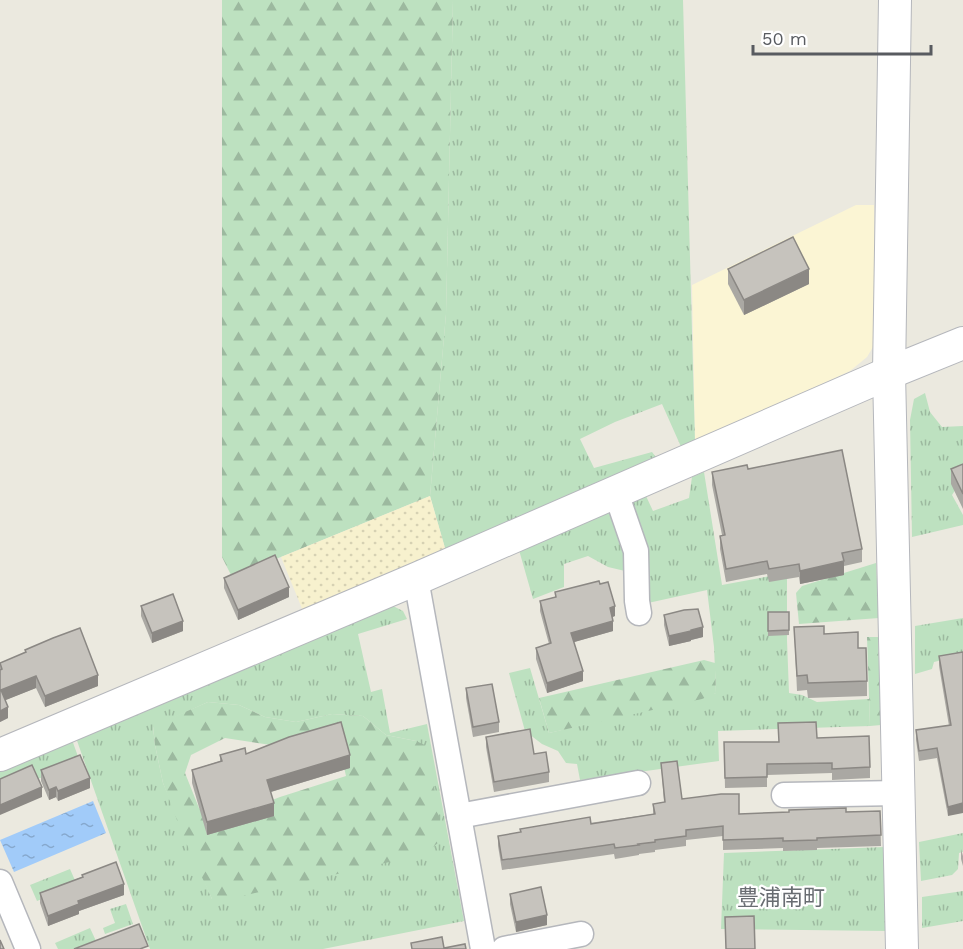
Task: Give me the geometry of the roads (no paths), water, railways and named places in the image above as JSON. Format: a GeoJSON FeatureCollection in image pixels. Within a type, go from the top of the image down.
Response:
{"type":"FeatureCollection","features":[{"type":"Feature","properties":{"kind":"street"},"geometry":{"type":"LineString","coordinates":[[896,0],[889,373],[902,949]]}},
{"type":"Feature","properties":{"kind":"street"},"geometry":{"type":"LineString","coordinates":[[0,755],[416,579],[963,343]]}},
{"type":"Feature","properties":{"kind":"street"},"geometry":{"type":"LineString","coordinates":[[615,493],[636,551],[639,613]]}},
{"type":"Feature","properties":{"kind":"street"},"geometry":{"type":"LineString","coordinates":[[416,579],[483,949]]}},
{"type":"Feature","properties":{"kind":"street"},"geometry":{"type":"LineString","coordinates":[[459,816],[638,783]]}},
{"type":"Feature","properties":{"kind":"street"},"geometry":{"type":"LineString","coordinates":[[784,795],[899,793]]}},
{"type":"Feature","properties":{"kind":"street"},"geometry":{"type":"LineString","coordinates":[[0,882],[28,949]]}},
{"type":"Feature","properties":{"kind":"street"},"geometry":{"type":"LineString","coordinates":[[504,949],[581,934]]}},
{"type":"Feature","properties":{"kind":"water"},"geometry":{"type":"Polygon","coordinates":[[[93,801],[106,833],[14,872],[0,840],[93,801]]]}},
{"type":"Feature","properties":{"kind":"district","name":"豊浦南町"},"geometry":{"type":"Point","coordinates":[781,897]}}]}
